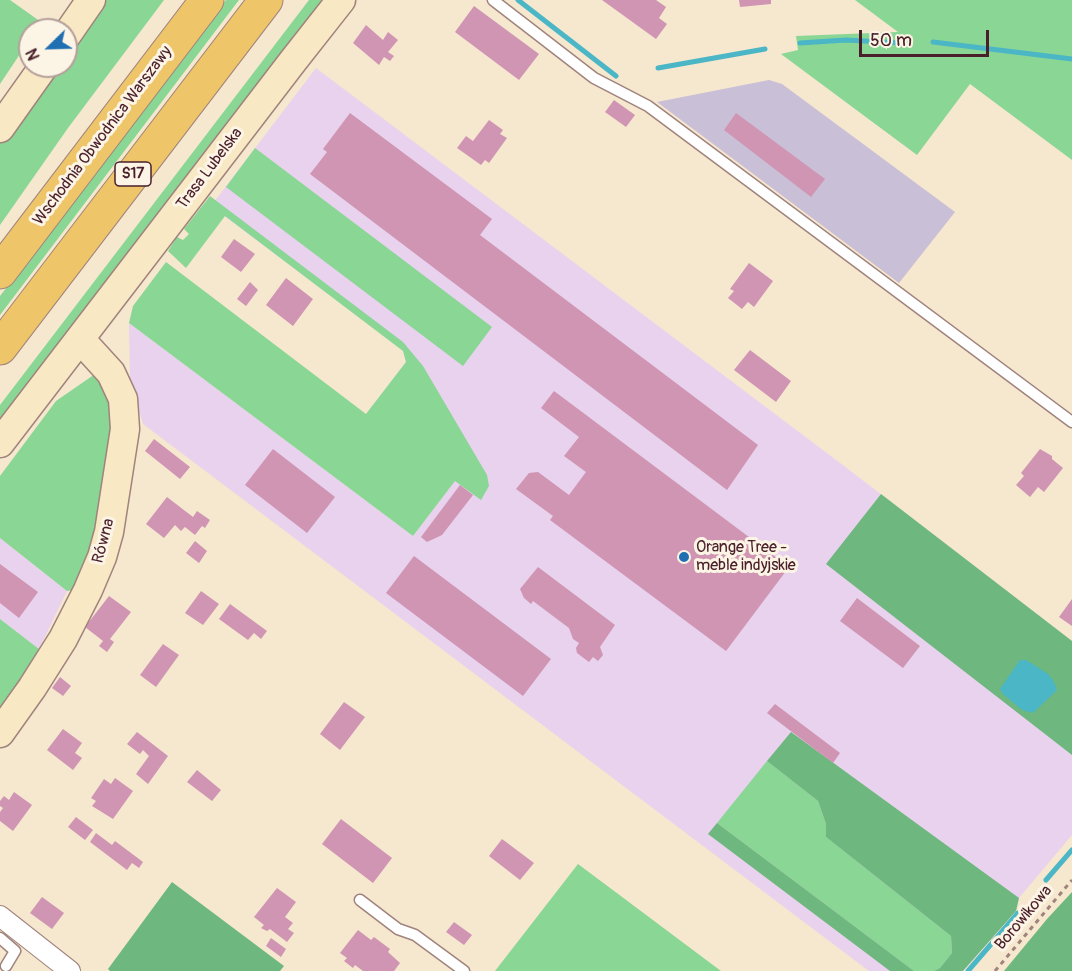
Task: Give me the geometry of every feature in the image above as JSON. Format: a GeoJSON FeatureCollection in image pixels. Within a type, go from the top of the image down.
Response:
{"type":"FeatureCollection","features":[{"type":"Feature","properties":{"kind":"highway","name":"Wschodnia Obwodnica Warszawy"},"geometry":{"type":"LineString","coordinates":[[0,272],[207,0]]}},
{"type":"Feature","properties":{"kind":"highway","name":"S17"},"geometry":{"type":"LineString","coordinates":[[0,348],[266,0]]}},
{"type":"Feature","properties":{"kind":"street"},"geometry":{"type":"LineString","coordinates":[[78,19],[91,0]]}},
{"type":"Feature","properties":{"kind":"street","name":"Trasa Lubelska"},"geometry":{"type":"LineString","coordinates":[[0,443],[341,0]]}},
{"type":"Feature","properties":{"kind":"street"},"geometry":{"type":"LineString","coordinates":[[0,128],[35,78]]}},
{"type":"Feature","properties":{"kind":"street","name":"Równa"},"geometry":{"type":"LineString","coordinates":[[0,733],[63,639],[88,590],[102,557],[109,532],[125,429],[123,399],[111,373],[80,339]]}},
{"type":"Feature","properties":{"kind":"street"},"geometry":{"type":"LineString","coordinates":[[0,916],[70,971]]}},
{"type":"Feature","properties":{"kind":"lane"},"geometry":{"type":"LineString","coordinates":[[493,0],[594,78],[648,106],[1072,422]]}},
{"type":"Feature","properties":{"kind":"lane"},"geometry":{"type":"LineString","coordinates":[[360,900],[398,929],[415,934],[464,971]]}},
{"type":"Feature","properties":{"kind":"lane"},"geometry":{"type":"LineString","coordinates":[[0,938],[15,951],[6,966]]}},
{"type":"Feature","properties":{"kind":"path","name":"Borowikowa"},"geometry":{"type":"LineString","coordinates":[[995,971],[1072,880]]}},
{"type":"Feature","properties":{"kind":"shaded area"},"geometry":{"type":"Polygon","coordinates":[[[316,68],[1072,641],[1072,835],[1019,898],[1016,911],[963,971],[869,971],[143,424],[130,380],[129,323],[413,536],[455,481],[366,414],[406,362],[404,351],[211,206],[316,68]]]}},
{"type":"Feature","properties":{"kind":"shaded area"},"geometry":{"type":"Polygon","coordinates":[[[769,80],[782,84],[955,212],[899,283],[657,102],[769,80]]]}},
{"type":"Feature","properties":{"kind":"shaded area"},"geometry":{"type":"Polygon","coordinates":[[[0,538],[67,591],[39,649],[0,619],[0,538]]]}},
{"type":"Feature","properties":{"kind":"green space"},"geometry":{"type":"Polygon","coordinates":[[[0,0],[10,0],[35,18],[18,18],[18,57],[0,84],[0,0]]]}},
{"type":"Feature","properties":{"kind":"green space"},"geometry":{"type":"Polygon","coordinates":[[[102,0],[164,0],[68,128],[0,225],[0,141],[45,78],[78,78],[78,33],[102,0]]]}},
{"type":"Feature","properties":{"kind":"green space"},"geometry":{"type":"Polygon","coordinates":[[[226,0],[239,0],[0,315],[0,296],[226,0]]]}},
{"type":"Feature","properties":{"kind":"green space"},"geometry":{"type":"Polygon","coordinates":[[[309,0],[332,0],[0,428],[0,405],[309,0]]]}},
{"type":"Feature","properties":{"kind":"green space"},"geometry":{"type":"Polygon","coordinates":[[[855,0],[1072,0],[1072,160],[970,84],[917,155],[781,54],[798,50],[796,36],[898,32],[855,0]]]}},
{"type":"Feature","properties":{"kind":"green space"},"geometry":{"type":"Polygon","coordinates":[[[255,148],[492,327],[463,366],[226,187],[255,148]]]}},
{"type":"Feature","properties":{"kind":"green space"},"geometry":{"type":"Polygon","coordinates":[[[210,196],[403,342],[423,366],[487,475],[489,486],[481,500],[455,481],[413,536],[129,323],[133,306],[166,262],[366,414],[406,362],[403,351],[225,216],[186,268],[168,251],[177,237],[183,240],[189,234],[184,229],[210,196]]]}},
{"type":"Feature","properties":{"kind":"green space"},"geometry":{"type":"Polygon","coordinates":[[[98,372],[114,414],[98,536],[73,590],[67,591],[0,538],[0,476],[56,401],[98,372]]]}},
{"type":"Feature","properties":{"kind":"green space"},"geometry":{"type":"Polygon","coordinates":[[[881,494],[1072,641],[1072,755],[826,564],[881,494]]]}},
{"type":"Feature","properties":{"kind":"green space"},"geometry":{"type":"Polygon","coordinates":[[[0,619],[39,649],[0,714],[0,619]]]}},
{"type":"Feature","properties":{"kind":"green space"},"geometry":{"type":"Polygon","coordinates":[[[791,732],[1019,898],[1016,911],[963,971],[934,971],[940,968],[952,953],[951,936],[826,837],[826,824],[818,801],[767,761],[791,732]]]}},
{"type":"Feature","properties":{"kind":"green space"},"geometry":{"type":"Polygon","coordinates":[[[767,761],[818,801],[826,824],[826,837],[951,936],[952,953],[940,968],[934,971],[914,971],[717,823],[767,761]]]}},
{"type":"Feature","properties":{"kind":"green space"},"geometry":{"type":"Polygon","coordinates":[[[717,823],[914,971],[890,971],[708,834],[717,823]]]}},
{"type":"Feature","properties":{"kind":"green space"},"geometry":{"type":"Polygon","coordinates":[[[578,864],[721,971],[495,971],[578,864]]]}},
{"type":"Feature","properties":{"kind":"green space"},"geometry":{"type":"Polygon","coordinates":[[[172,882],[284,966],[280,971],[110,971],[108,969],[172,882]]]}},
{"type":"Feature","properties":{"kind":"green space"},"geometry":{"type":"Polygon","coordinates":[[[1072,892],[1072,971],[1004,971],[1047,919],[1072,892]]]}},
{"type":"Feature","properties":{"kind":"water"},"geometry":{"type":"Polygon","coordinates":[[[1020,660],[1026,660],[1048,674],[1057,690],[1033,713],[1022,710],[1000,689],[1020,660]]]}},
{"type":"Feature","properties":{"kind":"building"},"geometry":{"type":"Polygon","coordinates":[[[602,0],[656,0],[666,7],[659,18],[667,24],[656,39],[602,0]]]}},
{"type":"Feature","properties":{"kind":"building"},"geometry":{"type":"Polygon","coordinates":[[[739,0],[771,0],[771,4],[740,7],[739,0]]]}},
{"type":"Feature","properties":{"kind":"building"},"geometry":{"type":"Polygon","coordinates":[[[474,6],[539,54],[519,80],[455,32],[474,6]]]}},
{"type":"Feature","properties":{"kind":"building"},"geometry":{"type":"Polygon","coordinates":[[[366,25],[383,40],[388,32],[398,40],[388,52],[394,56],[390,61],[384,57],[379,65],[353,43],[366,25]]]}},
{"type":"Feature","properties":{"kind":"building"},"geometry":{"type":"Polygon","coordinates":[[[614,100],[635,115],[626,127],[605,112],[614,100]]]}},
{"type":"Feature","properties":{"kind":"building"},"geometry":{"type":"Polygon","coordinates":[[[350,113],[492,219],[480,235],[758,445],[727,490],[310,174],[327,152],[323,149],[350,113]]]}},
{"type":"Feature","properties":{"kind":"building"},"geometry":{"type":"Polygon","coordinates":[[[736,113],[825,179],[811,197],[724,130],[736,113]]]}},
{"type":"Feature","properties":{"kind":"building"},"geometry":{"type":"Polygon","coordinates":[[[489,120],[503,130],[500,134],[507,138],[489,163],[485,160],[481,165],[457,148],[466,136],[473,141],[489,120]]]}},
{"type":"Feature","properties":{"kind":"building"},"geometry":{"type":"Polygon","coordinates":[[[234,239],[255,254],[241,272],[221,257],[234,239]]]}},
{"type":"Feature","properties":{"kind":"building"},"geometry":{"type":"Polygon","coordinates":[[[749,263],[773,281],[754,307],[748,302],[742,309],[728,298],[734,291],[730,289],[749,263]]]}},
{"type":"Feature","properties":{"kind":"building"},"geometry":{"type":"Polygon","coordinates":[[[286,278],[313,299],[293,326],[266,305],[286,278]]]}},
{"type":"Feature","properties":{"kind":"building"},"geometry":{"type":"Polygon","coordinates":[[[250,282],[258,290],[246,306],[237,299],[250,282]]]}},
{"type":"Feature","properties":{"kind":"building"},"geometry":{"type":"Polygon","coordinates":[[[750,350],[791,381],[776,402],[734,370],[750,350]]]}},
{"type":"Feature","properties":{"kind":"building"},"geometry":{"type":"Polygon","coordinates":[[[554,391],[789,567],[726,651],[550,520],[553,516],[516,489],[529,473],[538,472],[569,495],[586,472],[564,456],[579,437],[541,408],[554,391]]]}},
{"type":"Feature","properties":{"kind":"building"},"geometry":{"type":"Polygon","coordinates":[[[154,439],[190,467],[180,479],[145,451],[154,439]]]}},
{"type":"Feature","properties":{"kind":"building"},"geometry":{"type":"Polygon","coordinates":[[[273,449],[335,497],[307,533],[245,485],[273,449]]]}},
{"type":"Feature","properties":{"kind":"building"},"geometry":{"type":"Polygon","coordinates":[[[1040,449],[1052,456],[1052,459],[1063,468],[1044,492],[1038,487],[1030,497],[1016,485],[1024,476],[1021,473],[1040,449]]]}},
{"type":"Feature","properties":{"kind":"building"},"geometry":{"type":"Polygon","coordinates":[[[460,485],[473,495],[442,535],[427,542],[421,537],[460,485]]]}},
{"type":"Feature","properties":{"kind":"building"},"geometry":{"type":"Polygon","coordinates":[[[167,497],[193,517],[197,511],[210,520],[205,528],[202,526],[195,535],[185,527],[181,531],[175,525],[164,538],[146,524],[167,497]]]}},
{"type":"Feature","properties":{"kind":"building"},"geometry":{"type":"Polygon","coordinates":[[[195,541],[207,551],[199,563],[186,553],[195,541]]]}},
{"type":"Feature","properties":{"kind":"building"},"geometry":{"type":"Polygon","coordinates":[[[414,556],[551,659],[523,696],[386,593],[414,556]]]}},
{"type":"Feature","properties":{"kind":"building"},"geometry":{"type":"Polygon","coordinates":[[[0,564],[38,592],[19,618],[0,603],[0,564]]]}},
{"type":"Feature","properties":{"kind":"building"},"geometry":{"type":"Polygon","coordinates":[[[538,567],[615,625],[600,647],[603,655],[598,661],[593,657],[589,662],[577,653],[576,648],[579,643],[573,639],[569,628],[533,601],[531,604],[524,598],[520,589],[538,567]]]}},
{"type":"Feature","properties":{"kind":"building"},"geometry":{"type":"Polygon","coordinates":[[[201,591],[219,604],[203,625],[185,613],[201,591]]]}},
{"type":"Feature","properties":{"kind":"building"},"geometry":{"type":"Polygon","coordinates":[[[109,596],[131,612],[110,639],[114,642],[107,652],[99,646],[103,641],[85,627],[109,596]]]}},
{"type":"Feature","properties":{"kind":"building"},"geometry":{"type":"Polygon","coordinates":[[[857,598],[920,646],[903,668],[840,621],[857,598]]]}},
{"type":"Feature","properties":{"kind":"building"},"geometry":{"type":"Polygon","coordinates":[[[1072,599],[1072,626],[1059,617],[1072,599]]]}},
{"type":"Feature","properties":{"kind":"building"},"geometry":{"type":"Polygon","coordinates":[[[230,604],[267,631],[261,639],[254,633],[248,640],[219,619],[230,604]]]}},
{"type":"Feature","properties":{"kind":"building"},"geometry":{"type":"Polygon","coordinates":[[[163,644],[179,655],[156,687],[140,675],[163,644]]]}},
{"type":"Feature","properties":{"kind":"building"},"geometry":{"type":"Polygon","coordinates":[[[60,677],[71,686],[63,696],[52,688],[60,677]]]}},
{"type":"Feature","properties":{"kind":"building"},"geometry":{"type":"Polygon","coordinates":[[[344,702],[365,717],[340,750],[320,734],[344,702]]]}},
{"type":"Feature","properties":{"kind":"building"},"geometry":{"type":"Polygon","coordinates":[[[775,704],[840,753],[833,763],[767,713],[775,704]]]}},
{"type":"Feature","properties":{"kind":"building"},"geometry":{"type":"Polygon","coordinates":[[[63,729],[82,743],[75,753],[82,758],[73,770],[47,750],[63,729]]]}},
{"type":"Feature","properties":{"kind":"building"},"geometry":{"type":"Polygon","coordinates":[[[137,732],[168,756],[148,784],[136,774],[149,756],[143,750],[140,754],[127,744],[137,732]]]}},
{"type":"Feature","properties":{"kind":"building"},"geometry":{"type":"Polygon","coordinates":[[[197,770],[221,790],[212,801],[187,782],[197,770]]]}},
{"type":"Feature","properties":{"kind":"building"},"geometry":{"type":"Polygon","coordinates":[[[115,778],[133,791],[113,819],[92,806],[96,801],[91,798],[104,779],[111,784],[115,778]]]}},
{"type":"Feature","properties":{"kind":"building"},"geometry":{"type":"Polygon","coordinates":[[[14,792],[32,805],[13,831],[0,821],[0,812],[3,808],[0,806],[0,801],[4,796],[9,800],[14,792]]]}},
{"type":"Feature","properties":{"kind":"building"},"geometry":{"type":"Polygon","coordinates":[[[76,817],[93,830],[85,840],[68,827],[76,817]]]}},
{"type":"Feature","properties":{"kind":"building"},"geometry":{"type":"Polygon","coordinates":[[[341,819],[392,858],[373,883],[322,844],[341,819]]]}},
{"type":"Feature","properties":{"kind":"building"},"geometry":{"type":"Polygon","coordinates":[[[96,833],[112,845],[115,841],[143,862],[139,868],[132,863],[127,870],[90,842],[96,833]]]}},
{"type":"Feature","properties":{"kind":"building"},"geometry":{"type":"Polygon","coordinates":[[[502,839],[534,863],[520,880],[489,856],[502,839]]]}},
{"type":"Feature","properties":{"kind":"building"},"geometry":{"type":"Polygon","coordinates":[[[277,888],[296,902],[285,917],[293,923],[288,929],[294,933],[287,942],[270,929],[267,931],[261,928],[264,925],[254,917],[277,888]]]}},
{"type":"Feature","properties":{"kind":"building"},"geometry":{"type":"Polygon","coordinates":[[[42,897],[64,913],[52,929],[30,913],[42,897]]]}},
{"type":"Feature","properties":{"kind":"building"},"geometry":{"type":"Polygon","coordinates":[[[454,922],[472,935],[464,945],[446,932],[454,922]]]}},
{"type":"Feature","properties":{"kind":"building"},"geometry":{"type":"Polygon","coordinates":[[[358,930],[371,940],[374,937],[390,949],[388,952],[400,963],[394,971],[363,971],[355,965],[353,968],[344,961],[347,958],[340,953],[358,930]]]}},
{"type":"Feature","properties":{"kind":"building"},"geometry":{"type":"Polygon","coordinates":[[[271,938],[286,949],[281,957],[266,946],[271,938]]]}},
{"type":"Feature","properties":{"kind":"waterway"},"geometry":{"type":"LineString","coordinates":[[518,0],[616,76]]}},
{"type":"Feature","properties":{"kind":"waterway"},"geometry":{"type":"LineString","coordinates":[[800,43],[846,40],[902,43]]}},
{"type":"Feature","properties":{"kind":"waterway"},"geometry":{"type":"LineString","coordinates":[[933,42],[1072,59]]}},
{"type":"Feature","properties":{"kind":"waterway"},"geometry":{"type":"LineString","coordinates":[[658,68],[765,49]]}},
{"type":"Feature","properties":{"kind":"waterway"},"geometry":{"type":"LineString","coordinates":[[1046,880],[1072,850]]}},
{"type":"Feature","properties":{"kind":"waterway"},"geometry":{"type":"LineString","coordinates":[[968,971],[1018,913]]}},
{"type":"Feature","properties":{"kind":"place","name":"Orange Tree - meble indyjskie"},"geometry":{"type":"Point","coordinates":[684,557]}}]}
